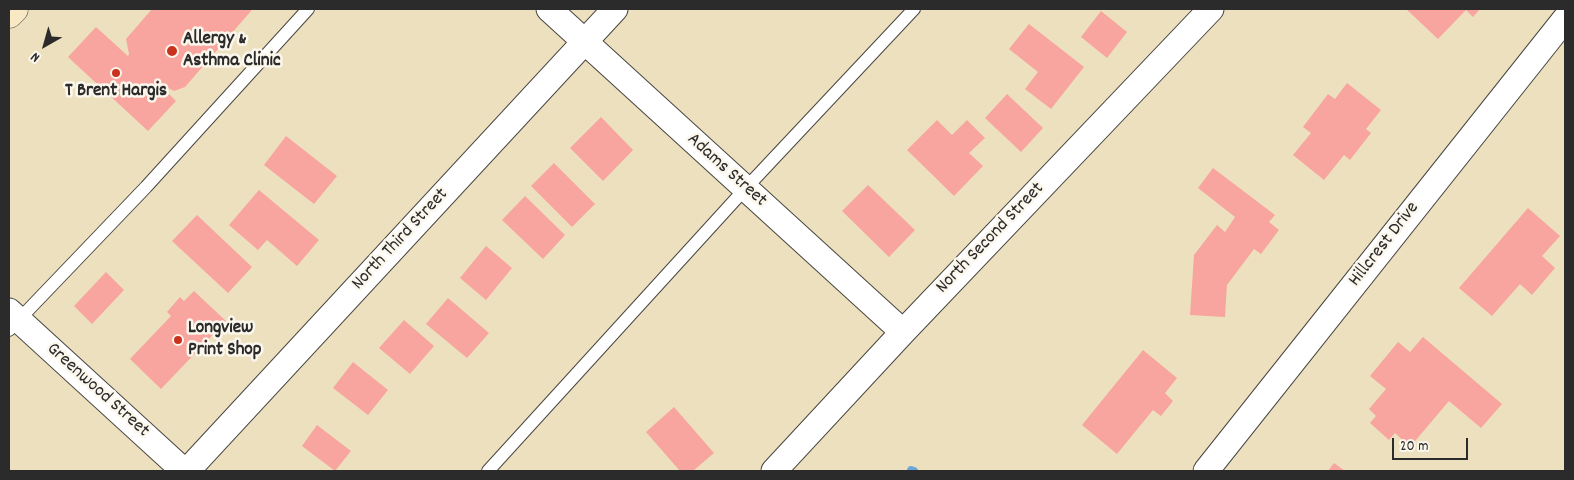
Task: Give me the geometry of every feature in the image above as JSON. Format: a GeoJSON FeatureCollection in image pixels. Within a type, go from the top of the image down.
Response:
{"type":"FeatureCollection","features":[{"type":"Feature","properties":{"kind":"main road"},"geometry":{"type":"LineString","coordinates":[[9,14],[14,9]]}},
{"type":"Feature","properties":{"kind":"street","name":"Adams Street"},"geometry":{"type":"LineString","coordinates":[[549,9],[903,332]]}},
{"type":"Feature","properties":{"kind":"street","name":"North Third Street"},"geometry":{"type":"LineString","coordinates":[[186,471],[615,9]]}},
{"type":"Feature","properties":{"kind":"street","name":"North Second Street"},"geometry":{"type":"LineString","coordinates":[[774,471],[903,332],[1211,9]]}},
{"type":"Feature","properties":{"kind":"street","name":"Hillcrest Drive"},"geometry":{"type":"LineString","coordinates":[[1206,471],[1565,19]]}},
{"type":"Feature","properties":{"kind":"street","name":"Greenwood Street"},"geometry":{"type":"LineString","coordinates":[[12,320],[186,471]]}},
{"type":"Feature","properties":{"kind":"lane"},"geometry":{"type":"LineString","coordinates":[[12,320],[146,187],[308,9]]}},
{"type":"Feature","properties":{"kind":"lane"},"geometry":{"type":"LineString","coordinates":[[488,471],[745,189],[914,9]]}},
{"type":"Feature","properties":{"kind":"building"},"geometry":{"type":"Polygon","coordinates":[[[152,9],[251,9],[251,11],[185,87],[174,91],[166,87],[164,89],[176,101],[148,131],[68,57],[96,27],[128,56],[126,39],[152,9]]]}},
{"type":"Feature","properties":{"kind":"building"},"geometry":{"type":"Polygon","coordinates":[[[1406,9],[1480,9],[1473,17],[1466,10],[1438,39],[1406,9]]]}},
{"type":"Feature","properties":{"kind":"building"},"geometry":{"type":"Polygon","coordinates":[[[1101,11],[1127,32],[1107,58],[1081,37],[1101,11]]]}},
{"type":"Feature","properties":{"kind":"building"},"geometry":{"type":"Polygon","coordinates":[[[1029,24],[1084,67],[1051,109],[1025,89],[1038,72],[1009,49],[1029,24]]]}},
{"type":"Feature","properties":{"kind":"building"},"geometry":{"type":"Polygon","coordinates":[[[1347,83],[1381,110],[1366,129],[1371,133],[1350,160],[1344,155],[1324,180],[1293,155],[1311,133],[1303,127],[1328,94],[1335,99],[1347,83]]]}},
{"type":"Feature","properties":{"kind":"building"},"geometry":{"type":"Polygon","coordinates":[[[1007,94],[1043,128],[1021,152],[985,118],[1007,94]]]}},
{"type":"Feature","properties":{"kind":"building"},"geometry":{"type":"Polygon","coordinates":[[[601,117],[633,150],[603,181],[570,148],[601,117]]]}},
{"type":"Feature","properties":{"kind":"building"},"geometry":{"type":"Polygon","coordinates":[[[937,120],[952,135],[967,120],[985,138],[969,153],[983,166],[954,196],[907,150],[937,120]]]}},
{"type":"Feature","properties":{"kind":"building"},"geometry":{"type":"Polygon","coordinates":[[[286,136],[337,176],[314,204],[264,165],[286,136]]]}},
{"type":"Feature","properties":{"kind":"building"},"geometry":{"type":"Polygon","coordinates":[[[554,163],[595,204],[572,227],[531,186],[554,163]]]}},
{"type":"Feature","properties":{"kind":"building"},"geometry":{"type":"Polygon","coordinates":[[[1213,168],[1275,215],[1269,222],[1279,230],[1261,254],[1254,249],[1227,285],[1225,317],[1190,315],[1194,255],[1217,225],[1225,232],[1235,217],[1198,188],[1213,168]]]}},
{"type":"Feature","properties":{"kind":"building"},"geometry":{"type":"Polygon","coordinates":[[[868,185],[915,230],[889,257],[842,211],[868,185]]]}},
{"type":"Feature","properties":{"kind":"building"},"geometry":{"type":"Polygon","coordinates":[[[259,190],[319,240],[297,266],[267,240],[258,250],[229,225],[259,190]]]}},
{"type":"Feature","properties":{"kind":"building"},"geometry":{"type":"Polygon","coordinates":[[[525,196],[565,235],[543,259],[502,220],[525,196]]]}},
{"type":"Feature","properties":{"kind":"building"},"geometry":{"type":"Polygon","coordinates":[[[1528,208],[1560,236],[1542,256],[1555,268],[1532,295],[1520,284],[1492,316],[1459,288],[1528,208]]]}},
{"type":"Feature","properties":{"kind":"building"},"geometry":{"type":"Polygon","coordinates":[[[197,215],[252,267],[228,293],[172,241],[197,215]]]}},
{"type":"Feature","properties":{"kind":"building"},"geometry":{"type":"Polygon","coordinates":[[[486,246],[512,268],[486,300],[460,278],[486,246]]]}},
{"type":"Feature","properties":{"kind":"building"},"geometry":{"type":"Polygon","coordinates":[[[106,272],[124,290],[92,324],[74,306],[106,272]]]}},
{"type":"Feature","properties":{"kind":"building","name":"Longview Print Shop"},"geometry":{"type":"Polygon","coordinates":[[[194,291],[226,321],[161,389],[130,359],[171,316],[167,312],[180,297],[184,301],[194,291]]]}},
{"type":"Feature","properties":{"kind":"building"},"geometry":{"type":"Polygon","coordinates":[[[448,298],[489,333],[467,358],[426,324],[448,298]]]}},
{"type":"Feature","properties":{"kind":"building"},"geometry":{"type":"Polygon","coordinates":[[[404,320],[434,346],[410,374],[379,348],[404,320]]]}},
{"type":"Feature","properties":{"kind":"building"},"geometry":{"type":"Polygon","coordinates":[[[1423,337],[1502,404],[1481,428],[1449,401],[1410,447],[1395,433],[1389,440],[1370,423],[1376,416],[1369,409],[1386,389],[1370,376],[1398,342],[1410,352],[1423,337]]]}},
{"type":"Feature","properties":{"kind":"building"},"geometry":{"type":"Polygon","coordinates":[[[1143,350],[1177,378],[1165,393],[1173,401],[1161,416],[1153,410],[1117,454],[1082,425],[1143,350]]]}},
{"type":"Feature","properties":{"kind":"building"},"geometry":{"type":"Polygon","coordinates":[[[353,362],[388,390],[368,415],[333,388],[353,362]]]}},
{"type":"Feature","properties":{"kind":"building"},"geometry":{"type":"Polygon","coordinates":[[[674,407],[714,453],[693,471],[680,471],[646,432],[674,407]]]}},
{"type":"Feature","properties":{"kind":"building"},"geometry":{"type":"Polygon","coordinates":[[[317,425],[351,451],[335,471],[302,446],[317,425]]]}},
{"type":"Feature","properties":{"kind":"building"},"geometry":{"type":"Polygon","coordinates":[[[1334,463],[1345,471],[1328,471],[1334,463]]]}},
{"type":"Feature","properties":{"kind":"place","name":"Allergy & Asthma Clinic"},"geometry":{"type":"Point","coordinates":[172,51]}},
{"type":"Feature","properties":{"kind":"place","name":"T Brent Hargis"},"geometry":{"type":"Point","coordinates":[116,73]}},
{"type":"Feature","properties":{"kind":"place","name":"Longview Print Shop"},"geometry":{"type":"Point","coordinates":[178,340]}}]}
